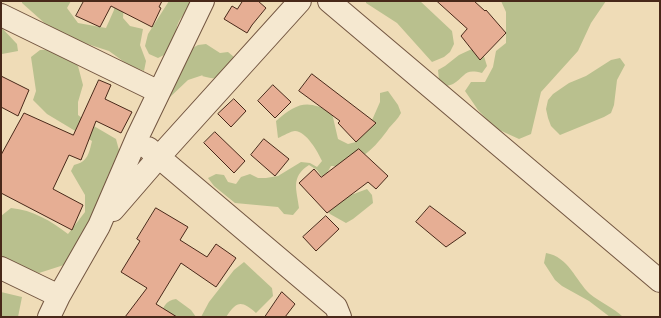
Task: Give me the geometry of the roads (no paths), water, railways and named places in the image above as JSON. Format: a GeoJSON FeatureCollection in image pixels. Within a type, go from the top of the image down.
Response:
{"type":"FeatureCollection","features":[{"type":"Feature","properties":{"kind":"street"},"geometry":{"type":"LineString","coordinates":[[49,317],[59,296],[99,226],[158,92],[203,1]]}},
{"type":"Feature","properties":{"kind":"street"},"geometry":{"type":"LineString","coordinates":[[99,226],[158,158],[300,1]]}},
{"type":"Feature","properties":{"kind":"street"},"geometry":{"type":"LineString","coordinates":[[329,1],[660,281]]}},
{"type":"Feature","properties":{"kind":"street"},"geometry":{"type":"LineString","coordinates":[[1,15],[158,92]]}},
{"type":"Feature","properties":{"kind":"street"},"geometry":{"type":"LineString","coordinates":[[137,138],[158,158],[336,306],[340,317]]}},
{"type":"Feature","properties":{"kind":"street"},"geometry":{"type":"LineString","coordinates":[[1,268],[59,296]]}}]}
